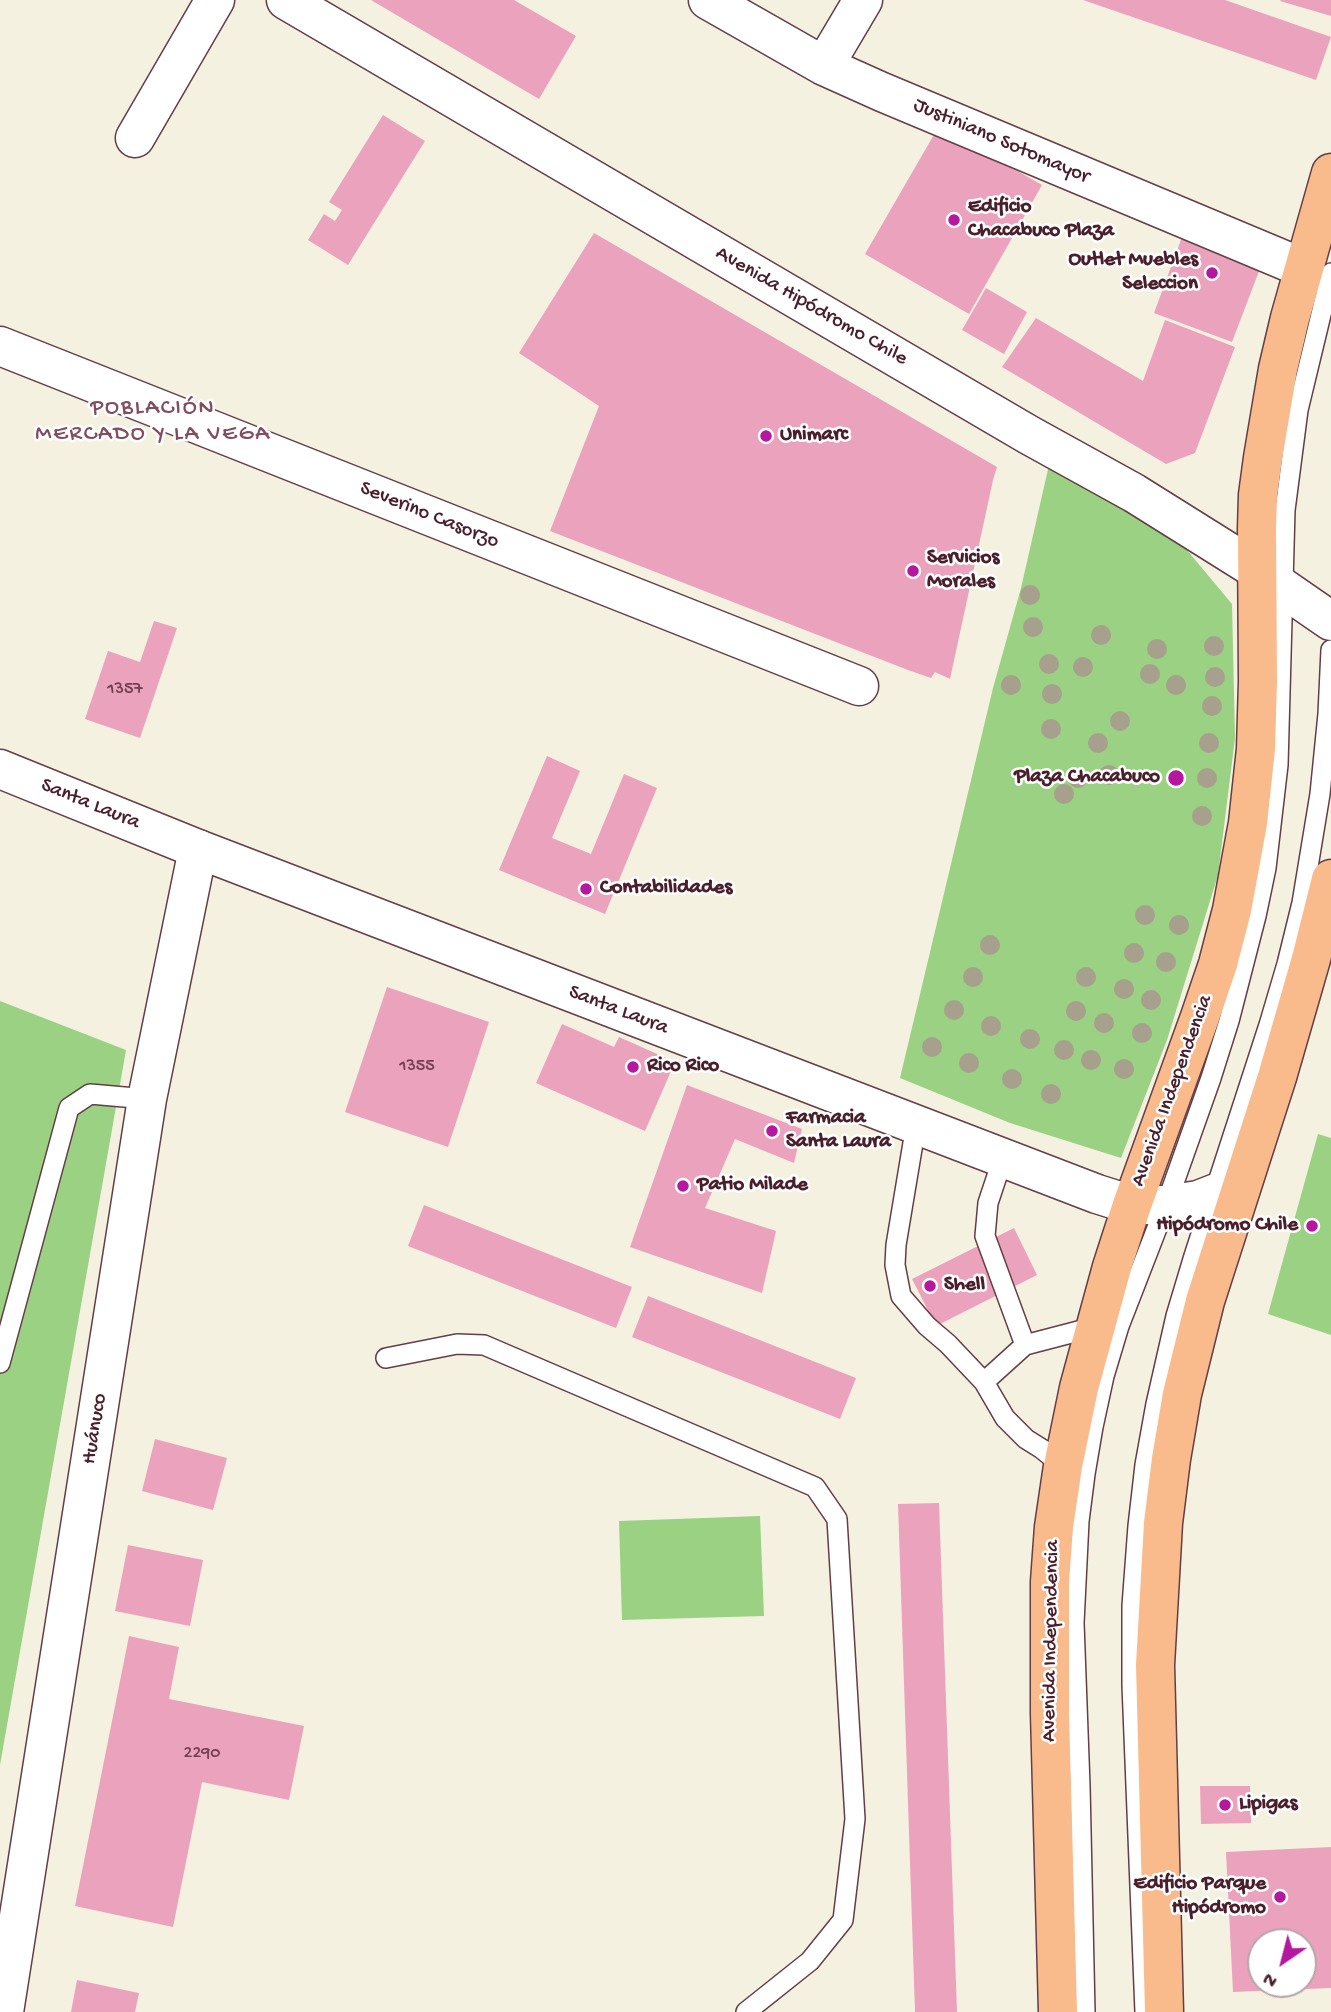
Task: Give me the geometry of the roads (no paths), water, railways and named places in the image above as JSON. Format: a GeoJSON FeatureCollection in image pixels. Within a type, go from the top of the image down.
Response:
{"type":"FeatureCollection","features":[{"type":"Feature","properties":{"kind":"main road","name":"Avenida Independencia"},"geometry":{"type":"LineString","coordinates":[[1058,2012],[1049,1713],[1050,1582],[1054,1527],[1063,1466],[1094,1327],[1149,1205],[1218,964],[1241,867],[1256,748],[1258,681],[1270,579],[1258,495],[1278,369],[1317,270],[1331,173]]}},
{"type":"Feature","properties":{"kind":"main road"},"geometry":{"type":"LineString","coordinates":[[1164,2012],[1155,1665],[1158,1587],[1171,1459],[1182,1394],[1228,1189],[1277,1077],[1331,879]]}},
{"type":"Feature","properties":{"kind":"street"},"geometry":{"type":"LineString","coordinates":[[135,138],[215,0]]}},
{"type":"Feature","properties":{"kind":"street","name":"Avenida Hipódromo Chile"},"geometry":{"type":"LineString","coordinates":[[286,0],[1029,435],[1134,493],[1331,621]]}},
{"type":"Feature","properties":{"kind":"street","name":"Justiniano Sotomayor"},"geometry":{"type":"LineString","coordinates":[[708,0],[824,66],[1317,270]]}},
{"type":"Feature","properties":{"kind":"street"},"geometry":{"type":"LineString","coordinates":[[824,66],[863,0]]}},
{"type":"Feature","properties":{"kind":"street","name":"Severino Casorzo"},"geometry":{"type":"LineString","coordinates":[[0,346],[859,686]]}},
{"type":"Feature","properties":{"kind":"street","name":"Santa Laura"},"geometry":{"type":"LineString","coordinates":[[0,769],[198,849],[1097,1194],[1149,1205],[1198,1200],[1228,1189]]}},
{"type":"Feature","properties":{"kind":"street","name":"Huánuco"},"geometry":{"type":"LineString","coordinates":[[4,2012],[148,1099],[198,849]]}},
{"type":"Feature","properties":{"kind":"lane"},"geometry":{"type":"LineString","coordinates":[[1145,2012],[1132,1685],[1132,1606],[1138,1526],[1153,1416],[1169,1344],[1194,1256],[1228,1189],[1302,903],[1320,794],[1331,650]]}},
{"type":"Feature","properties":{"kind":"lane"},"geometry":{"type":"LineString","coordinates":[[0,1363],[69,1108],[90,1094],[148,1099]]}},
{"type":"Feature","properties":{"kind":"lane"},"geometry":{"type":"LineString","coordinates":[[916,1125],[896,1245],[895,1265],[901,1296],[927,1326],[984,1382],[1005,1418],[1026,1439],[1063,1466]]}},
{"type":"Feature","properties":{"kind":"lane"},"geometry":{"type":"LineString","coordinates":[[1003,1158],[988,1203],[985,1236],[1025,1345]]}},
{"type":"Feature","properties":{"kind":"lane"},"geometry":{"type":"LineString","coordinates":[[1085,2012],[1074,1623],[1079,1521],[1093,1427],[1104,1376],[1124,1314],[1149,1205]]}},
{"type":"Feature","properties":{"kind":"lane"},"geometry":{"type":"LineString","coordinates":[[984,1382],[1025,1345],[1094,1327]]}},
{"type":"Feature","properties":{"kind":"lane"},"geometry":{"type":"LineString","coordinates":[[386,1358],[457,1343],[484,1345],[815,1487],[837,1518],[855,1819],[843,1920],[810,1961],[752,2010]]}},
{"type":"Feature","properties":{"kind":"place","name":"Edificio Chacabuco Plaza"},"geometry":{"type":"Point","coordinates":[954,220]}},
{"type":"Feature","properties":{"kind":"place","name":"Outlet Muebles Seleccion"},"geometry":{"type":"Point","coordinates":[1212,273]}},
{"type":"Feature","properties":{"kind":"place","name":"Unimarc"},"geometry":{"type":"Point","coordinates":[766,436]}},
{"type":"Feature","properties":{"kind":"place","name":"Servicios Morales"},"geometry":{"type":"Point","coordinates":[913,571]}},
{"type":"Feature","properties":{"kind":"place","name":"Plaza Chacabuco"},"geometry":{"type":"Point","coordinates":[1176,778]}},
{"type":"Feature","properties":{"kind":"place","name":"Contabilidades"},"geometry":{"type":"Point","coordinates":[586,889]}},
{"type":"Feature","properties":{"kind":"place","name":"Rico Rico"},"geometry":{"type":"Point","coordinates":[633,1067]}},
{"type":"Feature","properties":{"kind":"place","name":"Farmacia Santa Laura"},"geometry":{"type":"Point","coordinates":[772,1131]}},
{"type":"Feature","properties":{"kind":"place","name":"Patio Milade"},"geometry":{"type":"Point","coordinates":[683,1186]}},
{"type":"Feature","properties":{"kind":"place","name":"Hipódromo Chile"},"geometry":{"type":"Point","coordinates":[1312,1226]}},
{"type":"Feature","properties":{"kind":"place","name":"Shell"},"geometry":{"type":"Point","coordinates":[930,1286]}},
{"type":"Feature","properties":{"kind":"place","name":"Lipigas"},"geometry":{"type":"Point","coordinates":[1225,1805]}},
{"type":"Feature","properties":{"kind":"place","name":"Edificio Parque Hipódromo"},"geometry":{"type":"Point","coordinates":[1280,1897]}},
{"type":"Feature","properties":{"kind":"district","name":"POBLACIÓN MERCADO Y LA VEGA"},"geometry":{"type":"Point","coordinates":[153,422]}}]}
